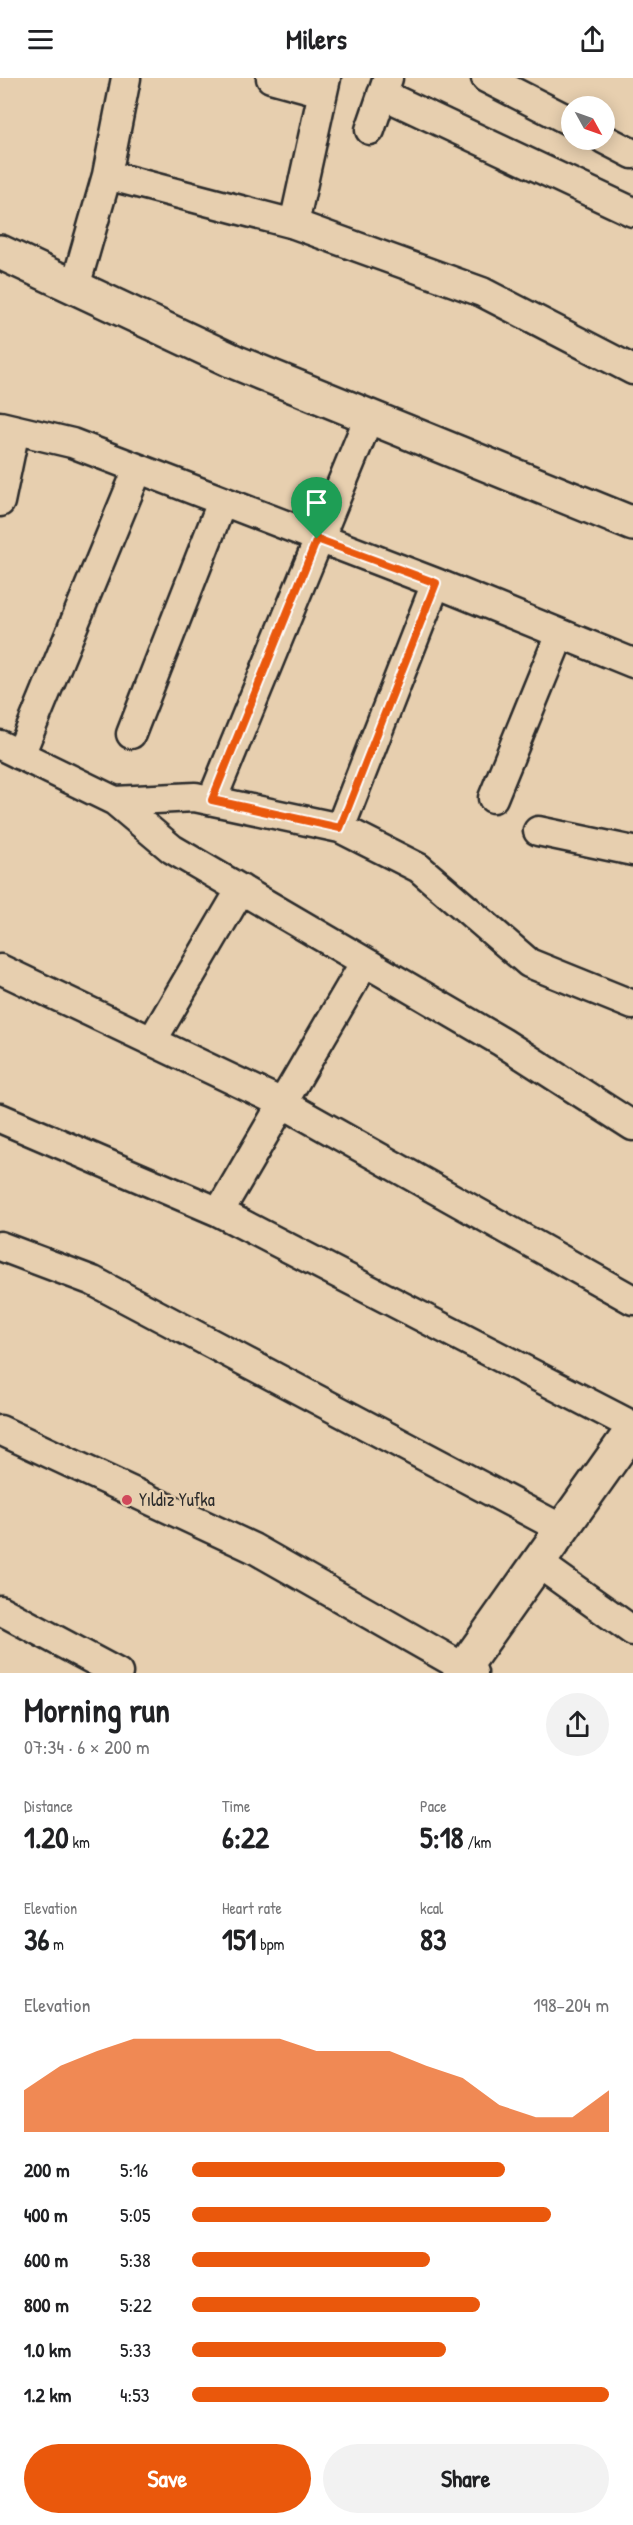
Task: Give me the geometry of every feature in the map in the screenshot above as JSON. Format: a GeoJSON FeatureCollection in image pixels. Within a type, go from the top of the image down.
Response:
{"type":"FeatureCollection","features":[{"type":"Feature","properties":{"kind":"main road"},"geometry":{"type":"LineString","coordinates":[[0,252],[235,362],[633,524]]}},
{"type":"Feature","properties":{"kind":"main road"},"geometry":{"type":"LineString","coordinates":[[466,1671],[538,1563],[633,1428]]}},
{"type":"Feature","properties":{"kind":"street"},"geometry":{"type":"LineString","coordinates":[[75,287],[107,175],[126,78]]}},
{"type":"Feature","properties":{"kind":"street"},"geometry":{"type":"LineString","coordinates":[[271,78],[324,85],[294,224]]}},
{"type":"Feature","properties":{"kind":"street"},"geometry":{"type":"LineString","coordinates":[[486,78],[561,116]]}},
{"type":"Feature","properties":{"kind":"street"},"geometry":{"type":"LineString","coordinates":[[370,130],[385,86],[633,212]]}},
{"type":"Feature","properties":{"kind":"street"},"geometry":{"type":"LineString","coordinates":[[615,145],[633,154]]}},
{"type":"Feature","properties":{"kind":"street"},"geometry":{"type":"LineString","coordinates":[[107,175],[294,224],[482,292],[633,370]]}},
{"type":"Feature","properties":{"kind":"street"},"geometry":{"type":"LineString","coordinates":[[212,800],[317,539],[369,417]]}},
{"type":"Feature","properties":{"kind":"street"},"geometry":{"type":"LineString","coordinates":[[0,502],[8,428],[72,443],[436,583],[633,663]]}},
{"type":"Feature","properties":{"kind":"street"},"geometry":{"type":"LineString","coordinates":[[138,469],[6,752],[115,801],[172,849],[502,1042],[633,1126]]}},
{"type":"Feature","properties":{"kind":"street"},"geometry":{"type":"LineString","coordinates":[[131,734],[222,502]]}},
{"type":"Feature","properties":{"kind":"street"},"geometry":{"type":"LineString","coordinates":[[340,828],[436,583]]}},
{"type":"Feature","properties":{"kind":"street"},"geometry":{"type":"LineString","coordinates":[[494,798],[560,634]]}},
{"type":"Feature","properties":{"kind":"street"},"geometry":{"type":"LineString","coordinates":[[115,801],[195,797],[340,828],[419,868],[530,963],[633,1005]]}},
{"type":"Feature","properties":{"kind":"street"},"geometry":{"type":"LineString","coordinates":[[538,831],[633,850]]}},
{"type":"Feature","properties":{"kind":"street"},"geometry":{"type":"LineString","coordinates":[[152,1041],[241,889]]}},
{"type":"Feature","properties":{"kind":"street"},"geometry":{"type":"LineString","coordinates":[[219,1212],[365,962]]}},
{"type":"Feature","properties":{"kind":"street"},"geometry":{"type":"LineString","coordinates":[[0,969],[282,1103],[633,1300]]}},
{"type":"Feature","properties":{"kind":"street"},"geometry":{"type":"LineString","coordinates":[[0,1118],[219,1212],[633,1428]]}},
{"type":"Feature","properties":{"kind":"street"},"geometry":{"type":"LineString","coordinates":[[0,1246],[93,1281],[562,1529]]}},
{"type":"Feature","properties":{"kind":"street"},"geometry":{"type":"LineString","coordinates":[[0,1430],[253,1548],[466,1671]]}},
{"type":"Feature","properties":{"kind":"street"},"geometry":{"type":"LineString","coordinates":[[538,1563],[633,1631]]}},
{"type":"Feature","properties":{"kind":"street"},"geometry":{"type":"LineString","coordinates":[[0,1610],[118,1673]]}},
{"type":"Feature","properties":{"kind":"place","name":"Yıldız Yufka"},"geometry":{"type":"Point","coordinates":[127,1500]}},
{"type":"Feature","properties":{"kind":"route"},"geometry":{"type":"LineString","coordinates":[[317,539],[436,583],[340,828],[212,800],[317,539]]}}]}
